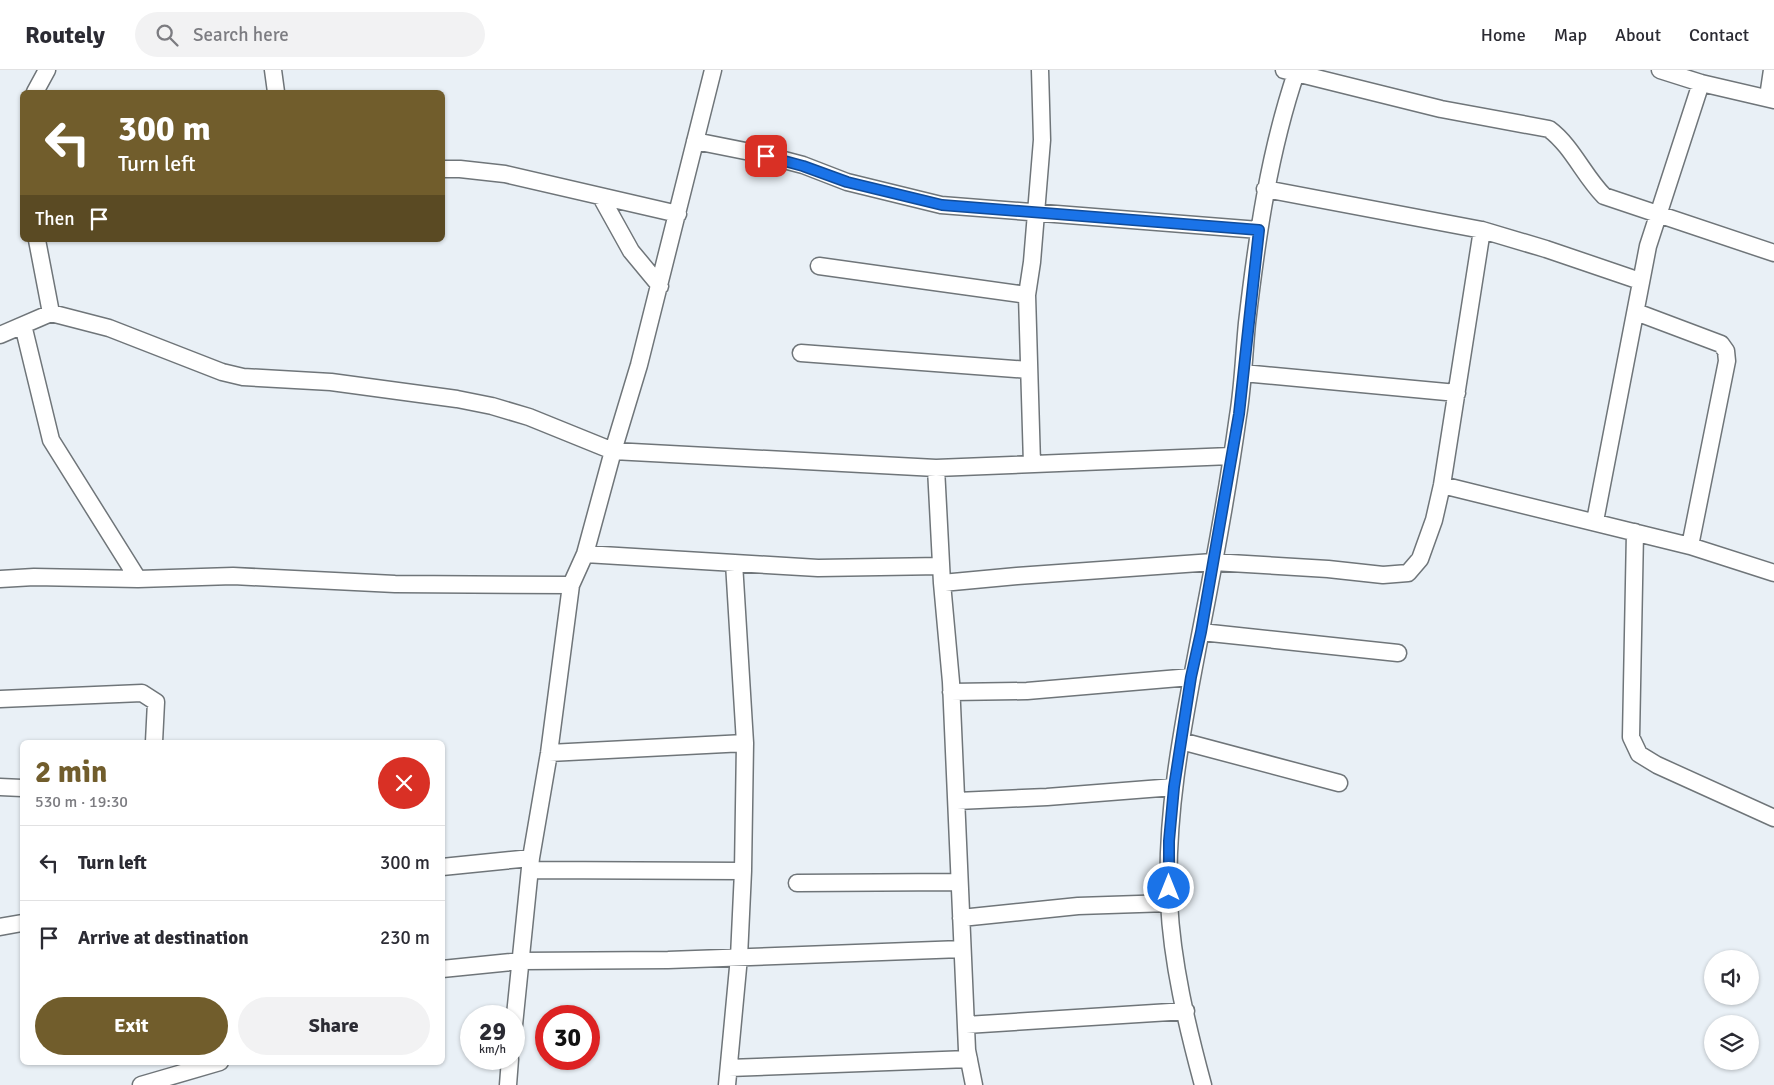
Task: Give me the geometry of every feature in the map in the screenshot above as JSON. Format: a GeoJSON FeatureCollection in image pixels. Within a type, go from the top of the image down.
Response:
{"type":"FeatureCollection","features":[{"type":"Feature","properties":{"kind":"street"},"geometry":{"type":"LineString","coordinates":[[36,90],[47,70]]}},
{"type":"Feature","properties":{"kind":"street"},"geometry":{"type":"LineString","coordinates":[[273,70],[276,90]]}},
{"type":"Feature","properties":{"kind":"street"},"geometry":{"type":"LineString","coordinates":[[516,1005],[531,864],[571,585],[585,554],[613,451],[639,366],[713,70]]}},
{"type":"Feature","properties":{"kind":"street"},"geometry":{"type":"LineString","coordinates":[[1032,464],[1027,295],[1037,212],[1042,140],[1040,70]]}},
{"type":"Feature","properties":{"kind":"street"},"geometry":{"type":"LineString","coordinates":[[1660,70],[1702,83],[1771,98],[1772,70]]}},
{"type":"Feature","properties":{"kind":"street"},"geometry":{"type":"LineString","coordinates":[[1204,1085],[1186,1011],[1175,953],[1169,903],[1169,841],[1174,787],[1191,677],[1201,632],[1239,414],[1265,189],[1292,71],[1441,109],[1548,129],[1560,138],[1596,188],[1604,196],[1774,253]]}},
{"type":"Feature","properties":{"kind":"street"},"geometry":{"type":"LineString","coordinates":[[1596,521],[1636,312],[1640,281],[1658,214],[1702,83]]}},
{"type":"Feature","properties":{"kind":"street"},"geometry":{"type":"LineString","coordinates":[[695,141],[766,156],[803,166],[847,182],[942,205],[1259,230]]}},
{"type":"Feature","properties":{"kind":"street"},"geometry":{"type":"LineString","coordinates":[[445,169],[506,174],[678,214]]}},
{"type":"Feature","properties":{"kind":"street"},"geometry":{"type":"LineString","coordinates":[[1265,189],[1482,230],[1546,248],[1640,281]]}},
{"type":"Feature","properties":{"kind":"street"},"geometry":{"type":"LineString","coordinates":[[601,197],[631,251],[660,286]]}},
{"type":"Feature","properties":{"kind":"street"},"geometry":{"type":"LineString","coordinates":[[942,584],[1017,576],[1213,562],[1328,569],[1383,575],[1408,573],[1420,559],[1434,520],[1442,485],[1482,230]]}},
{"type":"Feature","properties":{"kind":"street"},"geometry":{"type":"LineString","coordinates":[[36,242],[51,313]]}},
{"type":"Feature","properties":{"kind":"street"},"geometry":{"type":"LineString","coordinates":[[819,266],[1027,295]]}},
{"type":"Feature","properties":{"kind":"street"},"geometry":{"type":"LineString","coordinates":[[1636,312],[1721,344],[1726,351],[1727,361],[1690,546]]}},
{"type":"Feature","properties":{"kind":"street"},"geometry":{"type":"LineString","coordinates":[[0,335],[51,313],[109,328],[222,372],[243,376],[331,382],[457,399],[529,417],[613,451],[936,468],[1231,456]]}},
{"type":"Feature","properties":{"kind":"street"},"geometry":{"type":"LineString","coordinates":[[23,325],[50,440],[138,579]]}},
{"type":"Feature","properties":{"kind":"street"},"geometry":{"type":"LineString","coordinates":[[801,352],[1028,370]]}},
{"type":"Feature","properties":{"kind":"street"},"geometry":{"type":"LineString","coordinates":[[1243,374],[1457,393]]}},
{"type":"Feature","properties":{"kind":"street"},"geometry":{"type":"LineString","coordinates":[[936,468],[957,801],[966,1025],[969,1059],[974,1085]]}},
{"type":"Feature","properties":{"kind":"street"},"geometry":{"type":"LineString","coordinates":[[1442,485],[1596,521],[1690,546],[1774,573]]}},
{"type":"Feature","properties":{"kind":"street"},"geometry":{"type":"LineString","coordinates":[[1635,532],[1631,737],[1639,754],[1657,765],[1774,818]]}},
{"type":"Feature","properties":{"kind":"street"},"geometry":{"type":"LineString","coordinates":[[585,554],[847,569],[941,566]]}},
{"type":"Feature","properties":{"kind":"street"},"geometry":{"type":"LineString","coordinates":[[727,1085],[739,957],[743,871],[744,743],[734,564]]}},
{"type":"Feature","properties":{"kind":"street"},"geometry":{"type":"LineString","coordinates":[[0,580],[34,577],[138,579],[233,576],[395,584],[571,585]]}},
{"type":"Feature","properties":{"kind":"street"},"geometry":{"type":"LineString","coordinates":[[1201,632],[1398,653]]}},
{"type":"Feature","properties":{"kind":"street"},"geometry":{"type":"LineString","coordinates":[[951,692],[1027,690],[1191,677]]}},
{"type":"Feature","properties":{"kind":"street"},"geometry":{"type":"LineString","coordinates":[[0,699],[142,693],[156,702],[154,740]]}},
{"type":"Feature","properties":{"kind":"street"},"geometry":{"type":"LineString","coordinates":[[1181,741],[1339,783]]}},
{"type":"Feature","properties":{"kind":"street"},"geometry":{"type":"LineString","coordinates":[[548,753],[744,743]]}},
{"type":"Feature","properties":{"kind":"street"},"geometry":{"type":"LineString","coordinates":[[0,787],[20,788]]}},
{"type":"Feature","properties":{"kind":"street"},"geometry":{"type":"LineString","coordinates":[[957,801],[1048,798],[1174,787]]}},
{"type":"Feature","properties":{"kind":"street"},"geometry":{"type":"LineString","coordinates":[[445,867],[531,864],[743,871]]}},
{"type":"Feature","properties":{"kind":"street"},"geometry":{"type":"LineString","coordinates":[[797,883],[960,882]]}},
{"type":"Feature","properties":{"kind":"street"},"geometry":{"type":"LineString","coordinates":[[961,918],[1078,906],[1169,903]]}},
{"type":"Feature","properties":{"kind":"street"},"geometry":{"type":"LineString","coordinates":[[0,927],[20,923]]}},
{"type":"Feature","properties":{"kind":"street"},"geometry":{"type":"LineString","coordinates":[[445,969],[521,961],[668,960],[962,949]]}},
{"type":"Feature","properties":{"kind":"street"},"geometry":{"type":"LineString","coordinates":[[966,1025],[1186,1011]]}},
{"type":"Feature","properties":{"kind":"street"},"geometry":{"type":"LineString","coordinates":[[729,1068],[969,1059]]}},
{"type":"Feature","properties":{"kind":"street"},"geometry":{"type":"LineString","coordinates":[[141,1085],[210,1065]]}},
{"type":"Feature","properties":{"kind":"street"},"geometry":{"type":"LineString","coordinates":[[508,1085],[509,1070]]}},
{"type":"Feature","properties":{"kind":"route"},"geometry":{"type":"LineString","coordinates":[[766,156],[803,166],[847,182],[942,205],[1259,230],[1239,414],[1201,632],[1191,677],[1174,787],[1169,841],[1169,888]]}}]}
